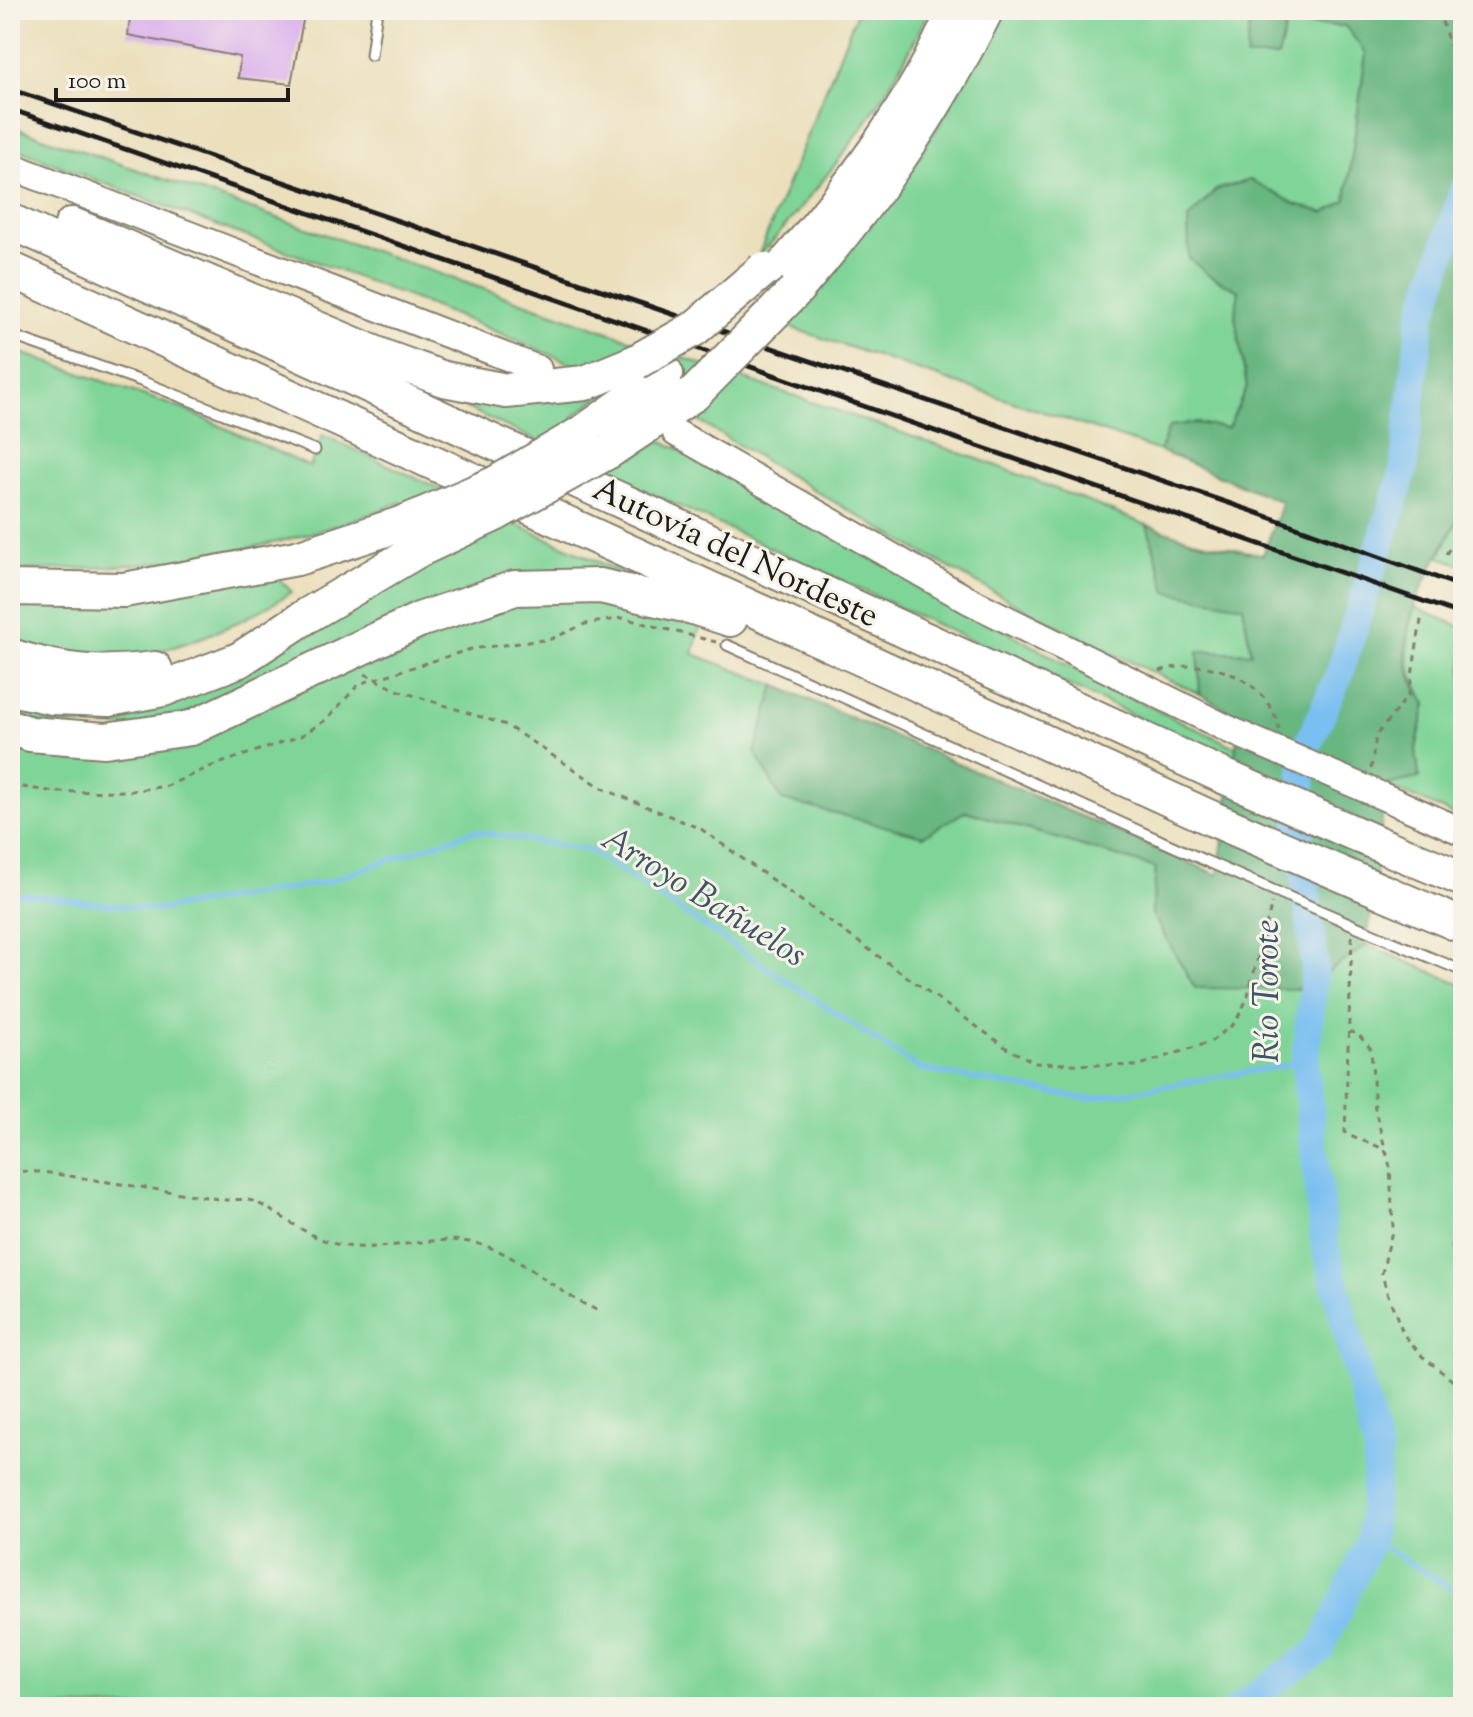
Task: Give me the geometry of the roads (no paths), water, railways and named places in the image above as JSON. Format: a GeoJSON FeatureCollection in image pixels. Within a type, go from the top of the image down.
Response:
{"type":"FeatureCollection","features":[{"type":"Feature","properties":{"kind":"highway"},"geometry":{"type":"LineString","coordinates":[[778,279],[825,199],[870,137],[948,10]]}},
{"type":"Feature","properties":{"kind":"highway"},"geometry":{"type":"LineString","coordinates":[[10,656],[62,672],[113,674],[156,669],[232,643],[495,484],[596,442],[694,394],[888,133],[935,57],[955,10]]}},
{"type":"Feature","properties":{"kind":"highway"},"geometry":{"type":"LineString","coordinates":[[596,442],[651,368],[854,223],[906,153],[986,10]]}},
{"type":"Feature","properties":{"kind":"highway"},"geometry":{"type":"LineString","coordinates":[[10,199],[386,358],[444,379],[506,391],[585,383],[651,368]]}},
{"type":"Feature","properties":{"kind":"highway","name":"Autovía del Nordeste"},"geometry":{"type":"LineString","coordinates":[[10,221],[1221,775],[1463,879]]}},
{"type":"Feature","properties":{"kind":"highway","name":"Autovía del Nordeste"},"geometry":{"type":"LineString","coordinates":[[10,269],[1120,779],[1463,926]]}},
{"type":"Feature","properties":{"kind":"highway"},"geometry":{"type":"LineString","coordinates":[[10,588],[124,590],[411,536]]}},
{"type":"Feature","properties":{"kind":"highway"},"geometry":{"type":"LineString","coordinates":[[10,688],[52,697],[109,699],[163,689],[239,660],[308,615],[411,536]]}},
{"type":"Feature","properties":{"kind":"highway"},"geometry":{"type":"LineString","coordinates":[[10,727],[30,734],[105,740],[191,728],[419,620],[515,588],[600,586],[693,607],[741,623],[993,738],[1120,779]]}},
{"type":"Feature","properties":{"kind":"street"},"geometry":{"type":"LineString","coordinates":[[10,166],[538,369]]}},
{"type":"Feature","properties":{"kind":"street"},"geometry":{"type":"LineString","coordinates":[[676,433],[968,600],[1230,730],[1463,832]]}},
{"type":"Feature","properties":{"kind":"lane"},"geometry":{"type":"LineString","coordinates":[[371,55],[377,10]]}},
{"type":"Feature","properties":{"kind":"lane"},"geometry":{"type":"LineString","coordinates":[[10,335],[141,381],[315,450]]}},
{"type":"Feature","properties":{"kind":"lane"},"geometry":{"type":"LineString","coordinates":[[727,645],[1206,861],[1463,971]]}},
{"type":"Feature","properties":{"kind":"waterway","name":"Río Torote"},"geometry":{"type":"LineString","coordinates":[[1239,1707],[1320,1650],[1371,1539],[1378,1452],[1324,1241],[1305,1062],[1315,967],[1299,826],[1304,754],[1339,675],[1403,473],[1421,318],[1463,192]]}},
{"type":"Feature","properties":{"kind":"waterway","name":"Arroyo Bañuelos"},"geometry":{"type":"LineString","coordinates":[[10,893],[157,910],[323,883],[473,831],[589,850],[920,1069],[1088,1099],[1305,1062]]}},
{"type":"Feature","properties":{"kind":"waterway"},"geometry":{"type":"LineString","coordinates":[[1371,1539],[1463,1595]]}},
{"type":"Feature","properties":{"kind":"railway"},"geometry":{"type":"LineString","coordinates":[[10,89],[1252,511],[1463,587]]}},
{"type":"Feature","properties":{"kind":"railway"},"geometry":{"type":"LineString","coordinates":[[10,109],[1463,615]]}}]}
